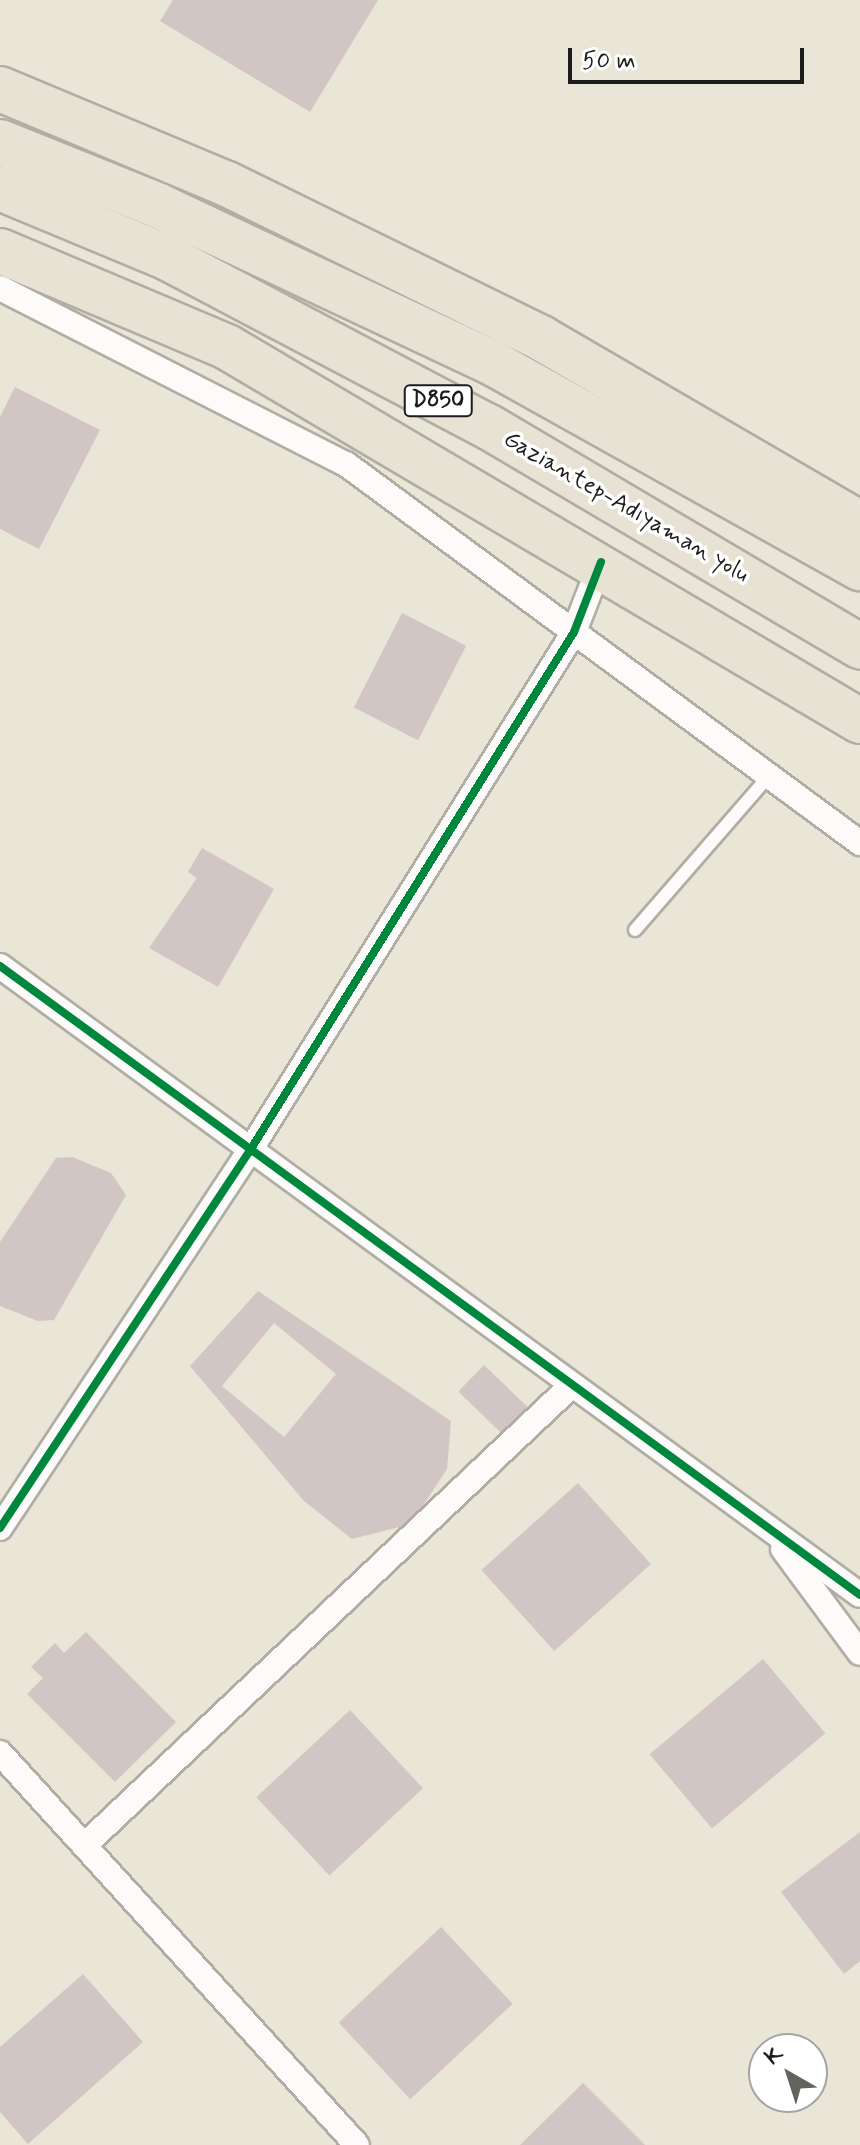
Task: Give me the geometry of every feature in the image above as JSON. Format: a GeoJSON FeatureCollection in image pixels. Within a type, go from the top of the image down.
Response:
{"type":"FeatureCollection","features":[{"type":"Feature","properties":{"kind":"highway"},"geometry":{"type":"LineString","coordinates":[[0,89],[227,184],[541,338],[858,519]]}},
{"type":"Feature","properties":{"kind":"highway","name":"D850"},"geometry":{"type":"LineString","coordinates":[[0,142],[159,206],[491,362],[860,568]]}},
{"type":"Feature","properties":{"kind":"highway","name":"Gaziantep-Adıyaman yolu"},"geometry":{"type":"LineString","coordinates":[[0,188],[168,258],[489,427],[860,646]]}},
{"type":"Feature","properties":{"kind":"highway"},"geometry":{"type":"LineString","coordinates":[[0,251],[227,347],[601,562],[860,721]]}},
{"type":"Feature","properties":{"kind":"street"},"geometry":{"type":"LineString","coordinates":[[0,288],[346,464],[860,843]]}},
{"type":"Feature","properties":{"kind":"street"},"geometry":{"type":"LineString","coordinates":[[0,1528],[249,1152],[574,632],[601,562]]}},
{"type":"Feature","properties":{"kind":"street"},"geometry":{"type":"LineString","coordinates":[[0,966],[249,1152],[860,1595]]}},
{"type":"Feature","properties":{"kind":"street"},"geometry":{"type":"LineString","coordinates":[[87,1843],[571,1386]]}},
{"type":"Feature","properties":{"kind":"street"},"geometry":{"type":"LineString","coordinates":[[769,1529],[860,1653]]}},
{"type":"Feature","properties":{"kind":"street"},"geometry":{"type":"LineString","coordinates":[[0,1753],[87,1843],[357,2145]]}},
{"type":"Feature","properties":{"kind":"lane"},"geometry":{"type":"LineString","coordinates":[[635,930],[769,776]]}},
{"type":"Feature","properties":{"kind":"building"},"geometry":{"type":"Polygon","coordinates":[[[173,0],[378,0],[310,112],[160,21],[173,0]]]}},
{"type":"Feature","properties":{"kind":"building"},"geometry":{"type":"Polygon","coordinates":[[[15,387],[100,430],[39,549],[0,529],[0,417],[15,387]]]}},
{"type":"Feature","properties":{"kind":"building"},"geometry":{"type":"Polygon","coordinates":[[[402,613],[466,646],[418,740],[354,707],[402,613]]]}},
{"type":"Feature","properties":{"kind":"building"},"geometry":{"type":"Polygon","coordinates":[[[202,848],[274,889],[218,987],[149,948],[197,878],[188,872],[202,848]]]}},
{"type":"Feature","properties":{"kind":"building"},"geometry":{"type":"Polygon","coordinates":[[[72,1157],[111,1173],[126,1195],[54,1320],[38,1321],[0,1306],[0,1242],[56,1158],[72,1157]]]}},
{"type":"Feature","properties":{"kind":"building"},"geometry":{"type":"Polygon","coordinates":[[[258,1291],[451,1421],[447,1469],[411,1524],[352,1539],[304,1501],[190,1366],[258,1291]],[[274,1323],[222,1386],[284,1437],[336,1374],[274,1323]]]}},
{"type":"Feature","properties":{"kind":"building"},"geometry":{"type":"Polygon","coordinates":[[[484,1365],[530,1409],[504,1436],[458,1392],[484,1365]]]}},
{"type":"Feature","properties":{"kind":"building"},"geometry":{"type":"Polygon","coordinates":[[[578,1483],[651,1564],[554,1651],[481,1570],[578,1483]]]}},
{"type":"Feature","properties":{"kind":"building"},"geometry":{"type":"Polygon","coordinates":[[[86,1632],[176,1722],[115,1782],[27,1694],[43,1678],[31,1667],[55,1643],[64,1653],[86,1632]]]}},
{"type":"Feature","properties":{"kind":"building"},"geometry":{"type":"Polygon","coordinates":[[[763,1659],[825,1733],[712,1828],[650,1754],[763,1659]]]}},
{"type":"Feature","properties":{"kind":"building"},"geometry":{"type":"Polygon","coordinates":[[[350,1710],[423,1788],[329,1876],[256,1797],[350,1710]]]}},
{"type":"Feature","properties":{"kind":"building"},"geometry":{"type":"Polygon","coordinates":[[[860,1832],[860,1961],[844,1974],[781,1892],[860,1832]]]}},
{"type":"Feature","properties":{"kind":"building"},"geometry":{"type":"Polygon","coordinates":[[[441,1927],[513,2004],[410,2099],[339,2022],[441,1927]]]}},
{"type":"Feature","properties":{"kind":"building"},"geometry":{"type":"Polygon","coordinates":[[[83,1974],[143,2042],[28,2144],[0,2112],[0,2047],[83,1974]]]}},
{"type":"Feature","properties":{"kind":"building"},"geometry":{"type":"Polygon","coordinates":[[[583,2083],[645,2145],[520,2145],[583,2083]]]}},
{"type":"Feature","properties":{"kind":"cycle path"},"geometry":{"type":"LineString","coordinates":[[0,1528],[249,1152],[574,632],[601,562]]}},
{"type":"Feature","properties":{"kind":"cycle path"},"geometry":{"type":"LineString","coordinates":[[0,966],[860,1595]]}}]}
